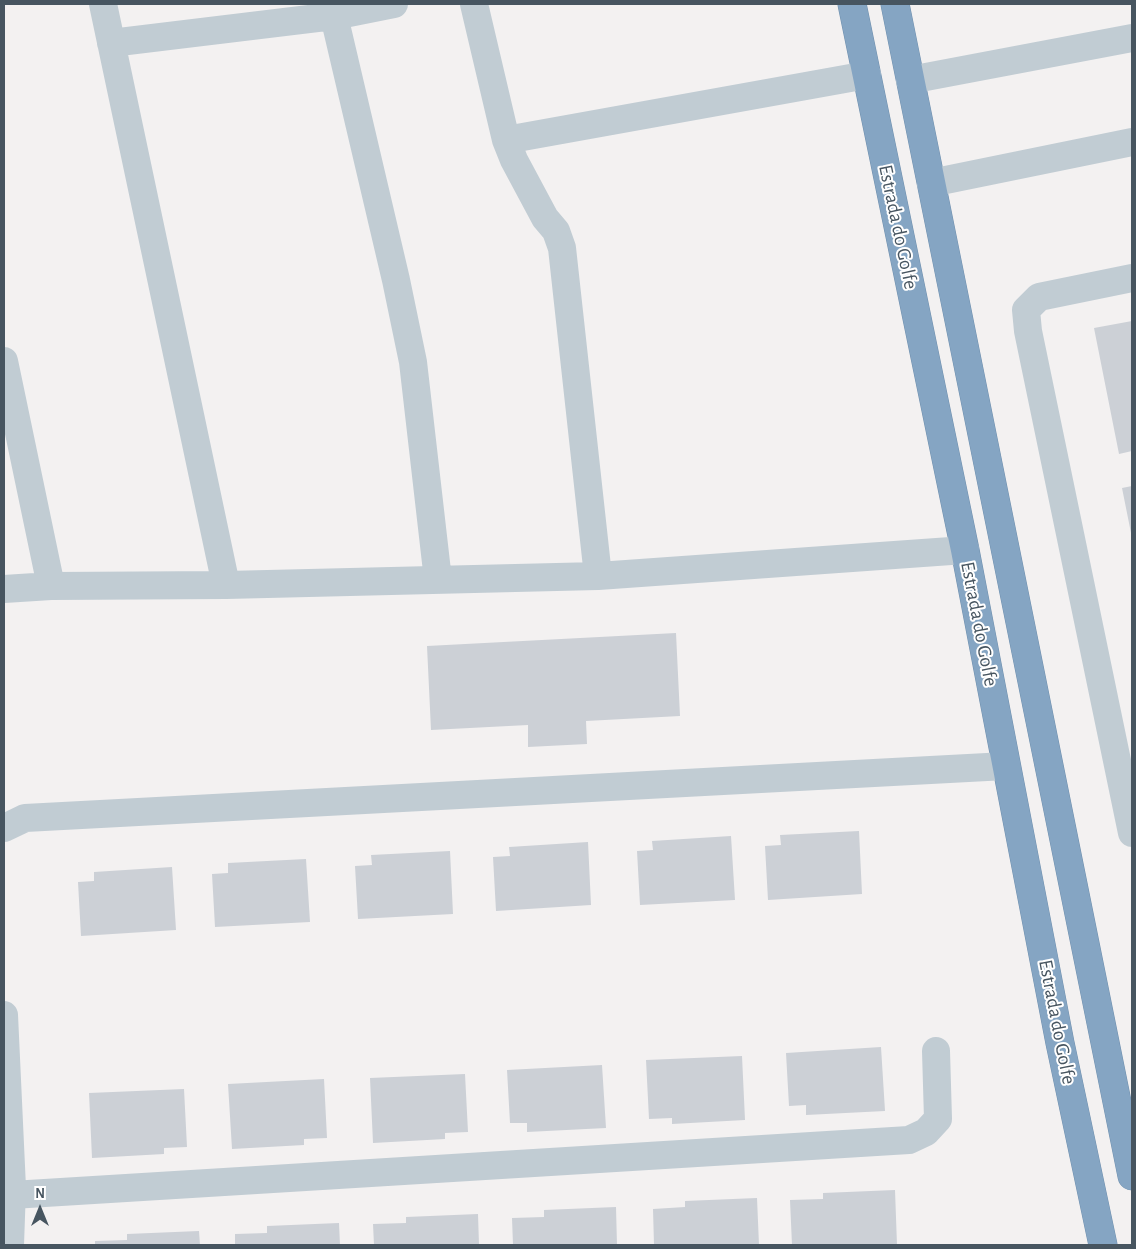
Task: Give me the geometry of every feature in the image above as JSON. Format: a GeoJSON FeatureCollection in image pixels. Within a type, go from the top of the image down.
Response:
{"type":"FeatureCollection","features":[{"type":"Feature","properties":{"kind":"highway","name":"Estrada do Golfe"},"geometry":{"type":"LineString","coordinates":[[852,4],[965,550],[1060,1043],[1103,1245]]}},
{"type":"Feature","properties":{"kind":"highway","name":"Estrada do Golfe"},"geometry":{"type":"LineString","coordinates":[[895,4],[1132,1176]]}},
{"type":"Feature","properties":{"kind":"street"},"geometry":{"type":"LineString","coordinates":[[103,4],[226,585]]}},
{"type":"Feature","properties":{"kind":"street"},"geometry":{"type":"LineString","coordinates":[[111,44],[334,16],[394,4]]}},
{"type":"Feature","properties":{"kind":"street"},"geometry":{"type":"LineString","coordinates":[[474,4],[506,140],[514,160],[545,218],[556,231],[562,248],[598,576]]}},
{"type":"Feature","properties":{"kind":"street"},"geometry":{"type":"LineString","coordinates":[[334,16],[396,280],[413,362],[438,580]]}},
{"type":"Feature","properties":{"kind":"street"},"geometry":{"type":"LineString","coordinates":[[910,80],[1132,38]]}},
{"type":"Feature","properties":{"kind":"street"},"geometry":{"type":"LineString","coordinates":[[506,140],[867,75]]}},
{"type":"Feature","properties":{"kind":"street"},"geometry":{"type":"LineString","coordinates":[[931,183],[1132,142]]}},
{"type":"Feature","properties":{"kind":"street"},"geometry":{"type":"LineString","coordinates":[[1132,278],[1039,297],[1026,310],[1028,331],[1132,833]]}},
{"type":"Feature","properties":{"kind":"street"},"geometry":{"type":"LineString","coordinates":[[4,361],[50,586]]}},
{"type":"Feature","properties":{"kind":"street"},"geometry":{"type":"LineString","coordinates":[[4,589],[50,586],[226,585],[598,576],[965,550]]}},
{"type":"Feature","properties":{"kind":"street"},"geometry":{"type":"LineString","coordinates":[[4,828],[25,818],[1006,766]]}},
{"type":"Feature","properties":{"kind":"street"},"geometry":{"type":"LineString","coordinates":[[4,1015],[12,1195],[10,1245]]}},
{"type":"Feature","properties":{"kind":"street"},"geometry":{"type":"LineString","coordinates":[[12,1195],[909,1140],[926,1132],[938,1119],[936,1051]]}},
{"type":"Feature","properties":{"kind":"building"},"geometry":{"type":"Polygon","coordinates":[[[1132,321],[1132,451],[1119,454],[1094,328],[1132,321]]]}},
{"type":"Feature","properties":{"kind":"building"},"geometry":{"type":"Polygon","coordinates":[[[1132,486],[1132,532],[1131,533],[1122,488],[1132,486]]]}},
{"type":"Feature","properties":{"kind":"building"},"geometry":{"type":"Polygon","coordinates":[[[676,633],[680,716],[586,721],[587,744],[528,747],[528,725],[431,730],[427,646],[676,633]]]}},
{"type":"Feature","properties":{"kind":"building"},"geometry":{"type":"Polygon","coordinates":[[[859,831],[862,894],[768,900],[765,846],[781,845],[780,835],[859,831]]]}},
{"type":"Feature","properties":{"kind":"building"},"geometry":{"type":"Polygon","coordinates":[[[731,836],[735,900],[640,905],[637,851],[653,850],[652,841],[731,836]]]}},
{"type":"Feature","properties":{"kind":"building"},"geometry":{"type":"Polygon","coordinates":[[[588,842],[591,905],[496,911],[493,857],[510,856],[509,847],[588,842]]]}},
{"type":"Feature","properties":{"kind":"building"},"geometry":{"type":"Polygon","coordinates":[[[450,851],[453,914],[358,919],[355,866],[372,865],[371,855],[450,851]]]}},
{"type":"Feature","properties":{"kind":"building"},"geometry":{"type":"Polygon","coordinates":[[[306,859],[310,922],[215,927],[212,874],[228,873],[228,863],[306,859]]]}},
{"type":"Feature","properties":{"kind":"building"},"geometry":{"type":"Polygon","coordinates":[[[172,867],[176,930],[81,936],[78,882],[94,881],[94,872],[172,867]]]}},
{"type":"Feature","properties":{"kind":"building"},"geometry":{"type":"Polygon","coordinates":[[[881,1047],[885,1111],[806,1115],[806,1105],[789,1106],[786,1053],[881,1047]]]}},
{"type":"Feature","properties":{"kind":"building"},"geometry":{"type":"Polygon","coordinates":[[[742,1056],[745,1120],[672,1124],[672,1118],[649,1119],[646,1060],[742,1056]]]}},
{"type":"Feature","properties":{"kind":"building"},"geometry":{"type":"Polygon","coordinates":[[[602,1065],[606,1128],[527,1132],[527,1123],[510,1123],[507,1070],[602,1065]]]}},
{"type":"Feature","properties":{"kind":"building"},"geometry":{"type":"Polygon","coordinates":[[[465,1074],[468,1132],[445,1133],[445,1139],[373,1143],[370,1078],[465,1074]]]}},
{"type":"Feature","properties":{"kind":"building"},"geometry":{"type":"Polygon","coordinates":[[[324,1079],[327,1138],[304,1139],[304,1145],[232,1149],[228,1084],[324,1079]]]}},
{"type":"Feature","properties":{"kind":"building"},"geometry":{"type":"Polygon","coordinates":[[[184,1089],[187,1147],[164,1148],[164,1154],[92,1158],[89,1093],[184,1089]]]}},
{"type":"Feature","properties":{"kind":"building"},"geometry":{"type":"Polygon","coordinates":[[[895,1190],[897,1245],[792,1245],[790,1200],[823,1199],[823,1193],[895,1190]]]}},
{"type":"Feature","properties":{"kind":"building"},"geometry":{"type":"Polygon","coordinates":[[[757,1198],[759,1245],[654,1245],[653,1209],[685,1207],[685,1201],[757,1198]]]}},
{"type":"Feature","properties":{"kind":"building"},"geometry":{"type":"Polygon","coordinates":[[[616,1207],[617,1245],[513,1245],[512,1218],[544,1217],[544,1210],[616,1207]]]}},
{"type":"Feature","properties":{"kind":"building"},"geometry":{"type":"Polygon","coordinates":[[[478,1214],[479,1245],[374,1245],[373,1224],[406,1223],[406,1217],[478,1214]]]}},
{"type":"Feature","properties":{"kind":"building"},"geometry":{"type":"Polygon","coordinates":[[[339,1223],[340,1245],[235,1245],[235,1234],[267,1233],[267,1226],[339,1223]]]}},
{"type":"Feature","properties":{"kind":"building"},"geometry":{"type":"Polygon","coordinates":[[[199,1231],[200,1245],[95,1245],[95,1241],[127,1240],[127,1234],[199,1231]]]}}]}
